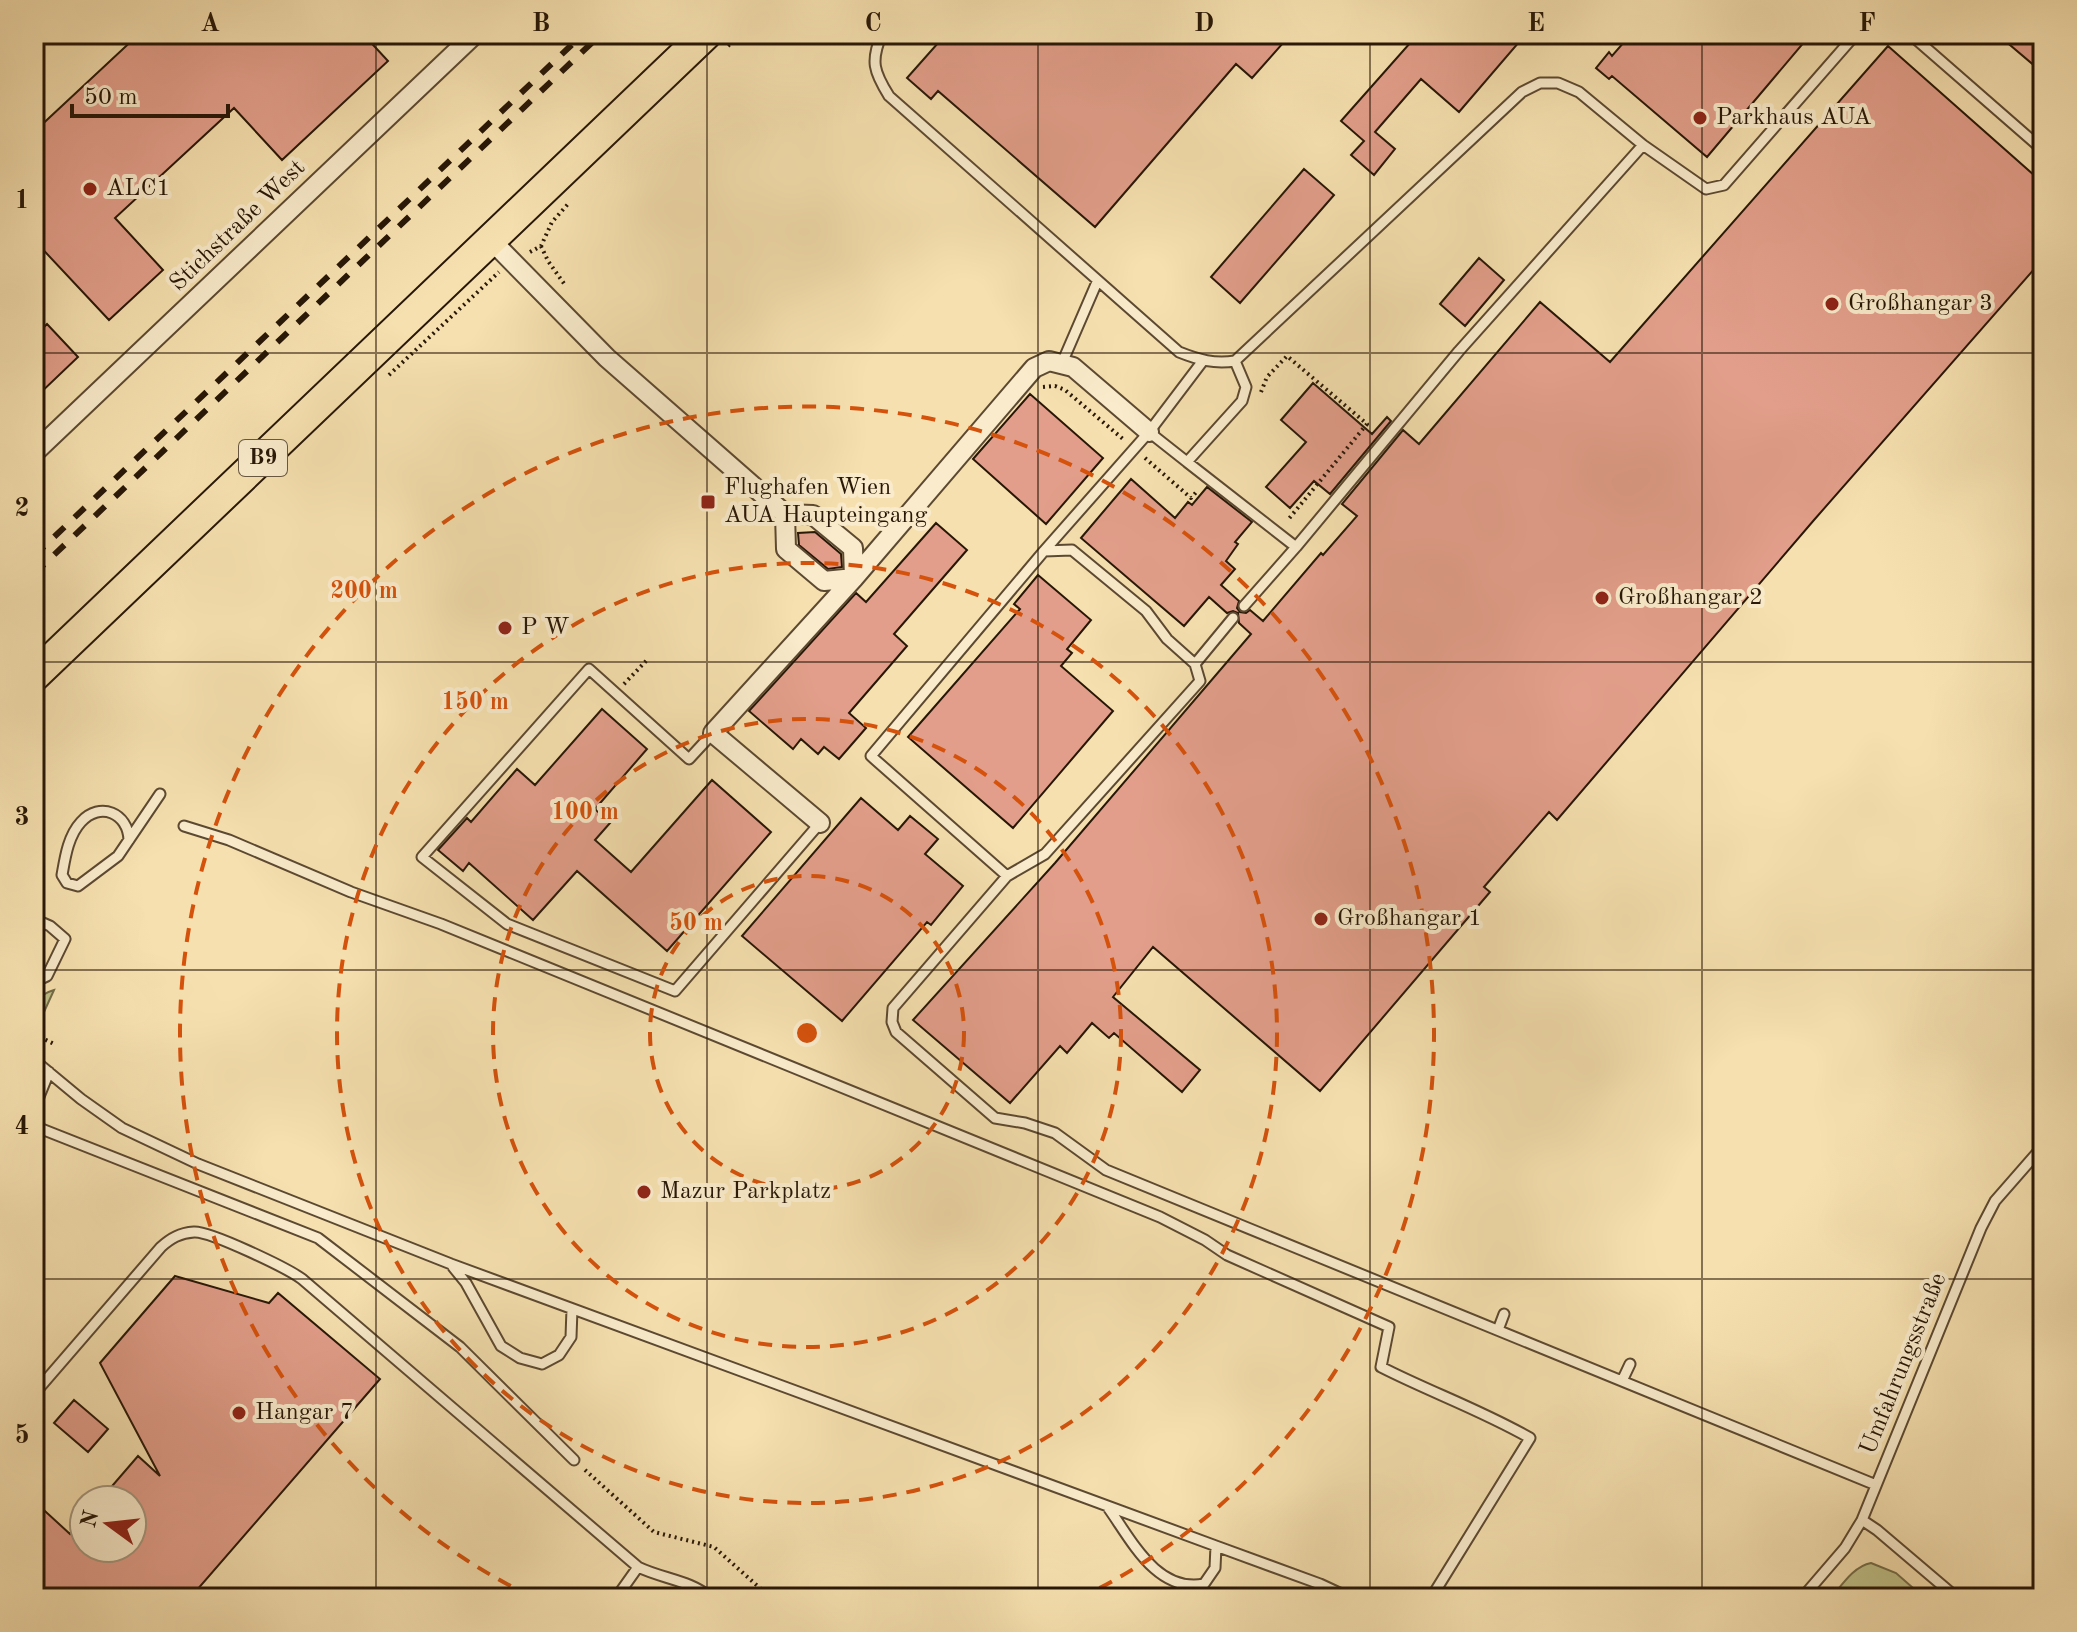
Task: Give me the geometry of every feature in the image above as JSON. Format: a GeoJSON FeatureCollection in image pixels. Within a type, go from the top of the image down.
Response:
{"type":"FeatureCollection","features":[{"type":"Feature","properties":{"kind":"main road","name":"B9"},"geometry":{"type":"LineString","coordinates":[[34,676],[706,34]]}},
{"type":"Feature","properties":{"kind":"street","name":"Stichstraße West"},"geometry":{"type":"LineString","coordinates":[[34,453],[475,34]]}},
{"type":"Feature","properties":{"kind":"street"},"geometry":{"type":"LineString","coordinates":[[491,240],[607,358],[785,514],[813,515],[853,548],[854,578]]}},
{"type":"Feature","properties":{"kind":"street"},"geometry":{"type":"LineString","coordinates":[[820,823],[713,733],[854,578],[1034,368],[1049,361],[1073,367],[1149,432]]}},
{"type":"Feature","properties":{"kind":"street"},"geometry":{"type":"LineString","coordinates":[[785,514],[786,549],[824,581],[854,578]]}},
{"type":"Feature","properties":{"kind":"lane"},"geometry":{"type":"LineString","coordinates":[[882,34],[875,55],[876,74],[889,96],[1179,352],[1202,362],[1235,361],[1522,92],[1540,83],[1558,83],[1579,92],[1643,145],[1706,189],[1724,185],[1856,34]]}},
{"type":"Feature","properties":{"kind":"lane"},"geometry":{"type":"LineString","coordinates":[[1910,34],[2043,150]]}},
{"type":"Feature","properties":{"kind":"lane"},"geometry":{"type":"LineString","coordinates":[[1244,606],[1459,351],[1643,145]]}},
{"type":"Feature","properties":{"kind":"lane"},"geometry":{"type":"LineString","coordinates":[[1062,363],[1097,282]]}},
{"type":"Feature","properties":{"kind":"lane"},"geometry":{"type":"LineString","coordinates":[[1187,462],[1242,401],[1246,387],[1235,361]]}},
{"type":"Feature","properties":{"kind":"lane"},"geometry":{"type":"LineString","coordinates":[[1007,876],[871,756],[1149,432],[1202,362]]}},
{"type":"Feature","properties":{"kind":"lane"},"geometry":{"type":"LineString","coordinates":[[1149,432],[1296,547]]}},
{"type":"Feature","properties":{"kind":"lane"},"geometry":{"type":"LineString","coordinates":[[1044,551],[1072,550],[1146,611],[1167,639],[1195,664],[1200,681],[1045,854],[1007,876],[893,1008],[892,1022],[896,1032],[995,1118],[1025,1123],[1055,1133],[1106,1170],[1141,1187],[1876,1485]]}},
{"type":"Feature","properties":{"kind":"lane"},"geometry":{"type":"LineString","coordinates":[[1195,664],[1233,618]]}},
{"type":"Feature","properties":{"kind":"lane"},"geometry":{"type":"LineString","coordinates":[[713,733],[689,759],[589,669],[422,857],[507,924],[675,991],[820,823]]}},
{"type":"Feature","properties":{"kind":"lane"},"geometry":{"type":"LineString","coordinates":[[129,840],[125,822],[120,816],[99,810],[81,822],[67,848],[62,875],[67,883],[78,886],[118,856],[129,840],[160,794]]}},
{"type":"Feature","properties":{"kind":"lane"},"geometry":{"type":"LineString","coordinates":[[184,826],[229,840],[351,892],[441,924],[1123,1201],[1194,1234],[1227,1255],[1389,1327],[1381,1367],[1474,1408],[1530,1438],[1431,1598]]}},
{"type":"Feature","properties":{"kind":"lane"},"geometry":{"type":"LineString","coordinates":[[34,919],[50,926],[65,939],[47,976],[34,982]]}},
{"type":"Feature","properties":{"kind":"lane"},"geometry":{"type":"LineString","coordinates":[[34,1060],[122,1128],[171,1152],[451,1264],[1320,1584],[1350,1598]]}},
{"type":"Feature","properties":{"kind":"lane"},"geometry":{"type":"LineString","coordinates":[[34,1109],[49,1072]]}},
{"type":"Feature","properties":{"kind":"lane"},"geometry":{"type":"LineString","coordinates":[[34,1126],[318,1238],[460,1347],[574,1460]]}},
{"type":"Feature","properties":{"kind":"lane","name":"Umfahrungsstraße"},"geometry":{"type":"LineString","coordinates":[[1802,1598],[1845,1548],[1862,1520],[1981,1228],[1995,1201],[2043,1146]]}},
{"type":"Feature","properties":{"kind":"lane"},"geometry":{"type":"LineString","coordinates":[[34,1394],[161,1247],[174,1236],[197,1232],[288,1269],[638,1567],[652,1574],[698,1586],[711,1598]]}},
{"type":"Feature","properties":{"kind":"lane"},"geometry":{"type":"LineString","coordinates":[[451,1264],[466,1283],[501,1346],[520,1358],[542,1364],[559,1355],[571,1337],[572,1309]]}},
{"type":"Feature","properties":{"kind":"lane"},"geometry":{"type":"LineString","coordinates":[[1498,1330],[1504,1314]]}},
{"type":"Feature","properties":{"kind":"lane"},"geometry":{"type":"LineString","coordinates":[[1622,1381],[1630,1364]]}},
{"type":"Feature","properties":{"kind":"lane"},"geometry":{"type":"LineString","coordinates":[[1107,1506],[1149,1562],[1165,1579],[1178,1584],[1191,1587],[1204,1584],[1215,1568],[1216,1546]]}},
{"type":"Feature","properties":{"kind":"lane"},"geometry":{"type":"LineString","coordinates":[[1862,1520],[1949,1596]]}},
{"type":"Feature","properties":{"kind":"lane"},"geometry":{"type":"LineString","coordinates":[[616,1598],[638,1567]]}},
{"type":"Feature","properties":{"kind":"path"},"geometry":{"type":"LineString","coordinates":[[1258,400],[1267,377],[1287,356],[1367,424],[1277,532]]}},
{"type":"Feature","properties":{"kind":"path"},"geometry":{"type":"LineString","coordinates":[[616,693],[647,660]]}},
{"type":"Feature","properties":{"kind":"path"},"geometry":{"type":"LineString","coordinates":[[34,1025],[41,1029],[38,1036],[56,1045]]}},
{"type":"Feature","properties":{"kind":"path"},"geometry":{"type":"LineString","coordinates":[[574,1460],[654,1532],[714,1547],[771,1598]]}},
{"type":"Feature","properties":{"kind":"green space"},"geometry":{"type":"Polygon","coordinates":[[[54,990],[39,1023],[34,1021],[37,1001],[54,990]]]}},
{"type":"Feature","properties":{"kind":"green space"},"geometry":{"type":"Polygon","coordinates":[[[1871,1563],[1896,1573],[1921,1595],[1919,1598],[1831,1598],[1854,1572],[1871,1563]]]}},
{"type":"Feature","properties":{"kind":"building","name":"ALC1"},"geometry":{"type":"Polygon","coordinates":[[[139,34],[363,34],[388,61],[282,160],[234,108],[115,218],[163,270],[109,320],[34,240],[34,132],[139,34]]]}},
{"type":"Feature","properties":{"kind":"building"},"geometry":{"type":"Polygon","coordinates":[[[946,34],[1291,34],[1252,78],[1236,64],[1095,227],[938,91],[931,99],[907,78],[946,34]]]}},
{"type":"Feature","properties":{"kind":"building"},"geometry":{"type":"Polygon","coordinates":[[[1418,34],[1526,34],[1459,112],[1421,79],[1375,132],[1395,149],[1374,175],[1351,155],[1364,141],[1341,121],[1418,34]]]}},
{"type":"Feature","properties":{"kind":"building","name":"Parkhaus AUA"},"geometry":{"type":"Polygon","coordinates":[[[1631,34],[1811,34],[1707,157],[1612,76],[1609,79],[1596,68],[1609,52],[1612,56],[1631,34]]]}},
{"type":"Feature","properties":{"kind":"building"},"geometry":{"type":"Polygon","coordinates":[[[1997,34],[2043,34],[2043,73],[1997,34]]]}},
{"type":"Feature","properties":{"kind":"building"},"geometry":{"type":"Polygon","coordinates":[[[1888,46],[2043,183],[2043,259],[1557,820],[1549,812],[1484,887],[1490,892],[1320,1091],[1153,947],[1113,997],[1200,1070],[1182,1092],[1114,1033],[1109,1038],[1092,1023],[1067,1053],[1060,1046],[1010,1103],[913,1020],[1055,863],[1251,634],[1239,623],[1238,613],[1227,613],[1209,597],[1184,626],[1081,538],[1131,479],[1175,518],[1188,502],[1192,505],[1207,487],[1252,522],[1235,542],[1238,544],[1226,561],[1235,569],[1221,585],[1239,601],[1237,608],[1240,612],[1250,610],[1263,621],[1357,516],[1342,504],[1403,430],[1419,444],[1540,302],[1610,362],[1888,46]]]}},
{"type":"Feature","properties":{"kind":"building"},"geometry":{"type":"Polygon","coordinates":[[[1304,169],[1334,195],[1240,303],[1211,277],[1304,169]]]}},
{"type":"Feature","properties":{"kind":"building"},"geometry":{"type":"Polygon","coordinates":[[[1479,258],[1504,280],[1465,326],[1440,304],[1479,258]]]}},
{"type":"Feature","properties":{"kind":"building"},"geometry":{"type":"Polygon","coordinates":[[[47,324],[78,357],[34,399],[34,337],[47,324]]]}},
{"type":"Feature","properties":{"kind":"building"},"geometry":{"type":"Polygon","coordinates":[[[1313,383],[1372,434],[1387,417],[1391,421],[1330,494],[1314,481],[1290,508],[1266,487],[1306,442],[1281,420],[1313,383]]]}},
{"type":"Feature","properties":{"kind":"building"},"geometry":{"type":"Polygon","coordinates":[[[1030,394],[1103,458],[1046,524],[973,459],[1030,394]]]}},
{"type":"Feature","properties":{"kind":"building"},"geometry":{"type":"Polygon","coordinates":[[[936,523],[967,550],[894,634],[907,646],[849,713],[866,728],[839,759],[824,747],[818,754],[801,739],[793,749],[749,711],[856,593],[866,602],[936,523]]]}},
{"type":"Feature","properties":{"kind":"building"},"geometry":{"type":"Polygon","coordinates":[[[815,532],[841,554],[842,567],[828,569],[799,545],[798,533],[815,532]]]}},
{"type":"Feature","properties":{"kind":"building"},"geometry":{"type":"Polygon","coordinates":[[[1038,575],[1091,620],[1067,649],[1072,653],[1061,666],[1113,711],[1013,828],[908,737],[1020,609],[1014,604],[1038,575]]]}},
{"type":"Feature","properties":{"kind":"building"},"geometry":{"type":"Polygon","coordinates":[[[602,709],[647,749],[595,809],[610,823],[595,840],[631,872],[712,780],[771,832],[667,951],[577,871],[533,920],[469,863],[463,871],[438,850],[467,818],[471,822],[517,769],[535,785],[602,709]]]}},
{"type":"Feature","properties":{"kind":"building"},"geometry":{"type":"Polygon","coordinates":[[[861,798],[898,830],[910,816],[938,839],[925,854],[963,886],[931,925],[927,922],[842,1021],[742,936],[861,798]]]}},
{"type":"Feature","properties":{"kind":"building","name":"Hangar 7"},"geometry":{"type":"Polygon","coordinates":[[[175,1276],[269,1303],[278,1293],[380,1379],[190,1598],[34,1598],[34,1501],[68,1532],[68,1564],[148,1564],[148,1484],[114,1484],[138,1456],[160,1476],[100,1363],[175,1276]]]}},
{"type":"Feature","properties":{"kind":"building"},"geometry":{"type":"Polygon","coordinates":[[[74,1400],[108,1429],[88,1452],[54,1423],[74,1400]]]}},
{"type":"Feature","properties":{"kind":"railway"},"geometry":{"type":"LineString","coordinates":[[34,574],[601,34]]}},
{"type":"Feature","properties":{"kind":"railway"},"geometry":{"type":"LineString","coordinates":[[34,556],[582,35]]}},
{"type":"Feature","properties":{"kind":"place","name":"Parkhaus AUA"},"geometry":{"type":"Point","coordinates":[1700,118]}},
{"type":"Feature","properties":{"kind":"place","name":"ALC1"},"geometry":{"type":"Point","coordinates":[90,189]}},
{"type":"Feature","properties":{"kind":"place","name":"Großhangar 3"},"geometry":{"type":"Point","coordinates":[1832,304]}},
{"type":"Feature","properties":{"kind":"place","name":"Flughafen Wien AUA Haupteingang"},"geometry":{"type":"Point","coordinates":[708,502]}},
{"type":"Feature","properties":{"kind":"place","name":"Großhangar 2"},"geometry":{"type":"Point","coordinates":[1602,598]}},
{"type":"Feature","properties":{"kind":"place","name":"P W"},"geometry":{"type":"Point","coordinates":[505,628]}},
{"type":"Feature","properties":{"kind":"place","name":"Großhangar 1"},"geometry":{"type":"Point","coordinates":[1321,919]}},
{"type":"Feature","properties":{"kind":"place","name":"Mazur Parkplatz"},"geometry":{"type":"Point","coordinates":[644,1192]}},
{"type":"Feature","properties":{"kind":"place","name":"Hangar 7"},"geometry":{"type":"Point","coordinates":[239,1413]}}]}
